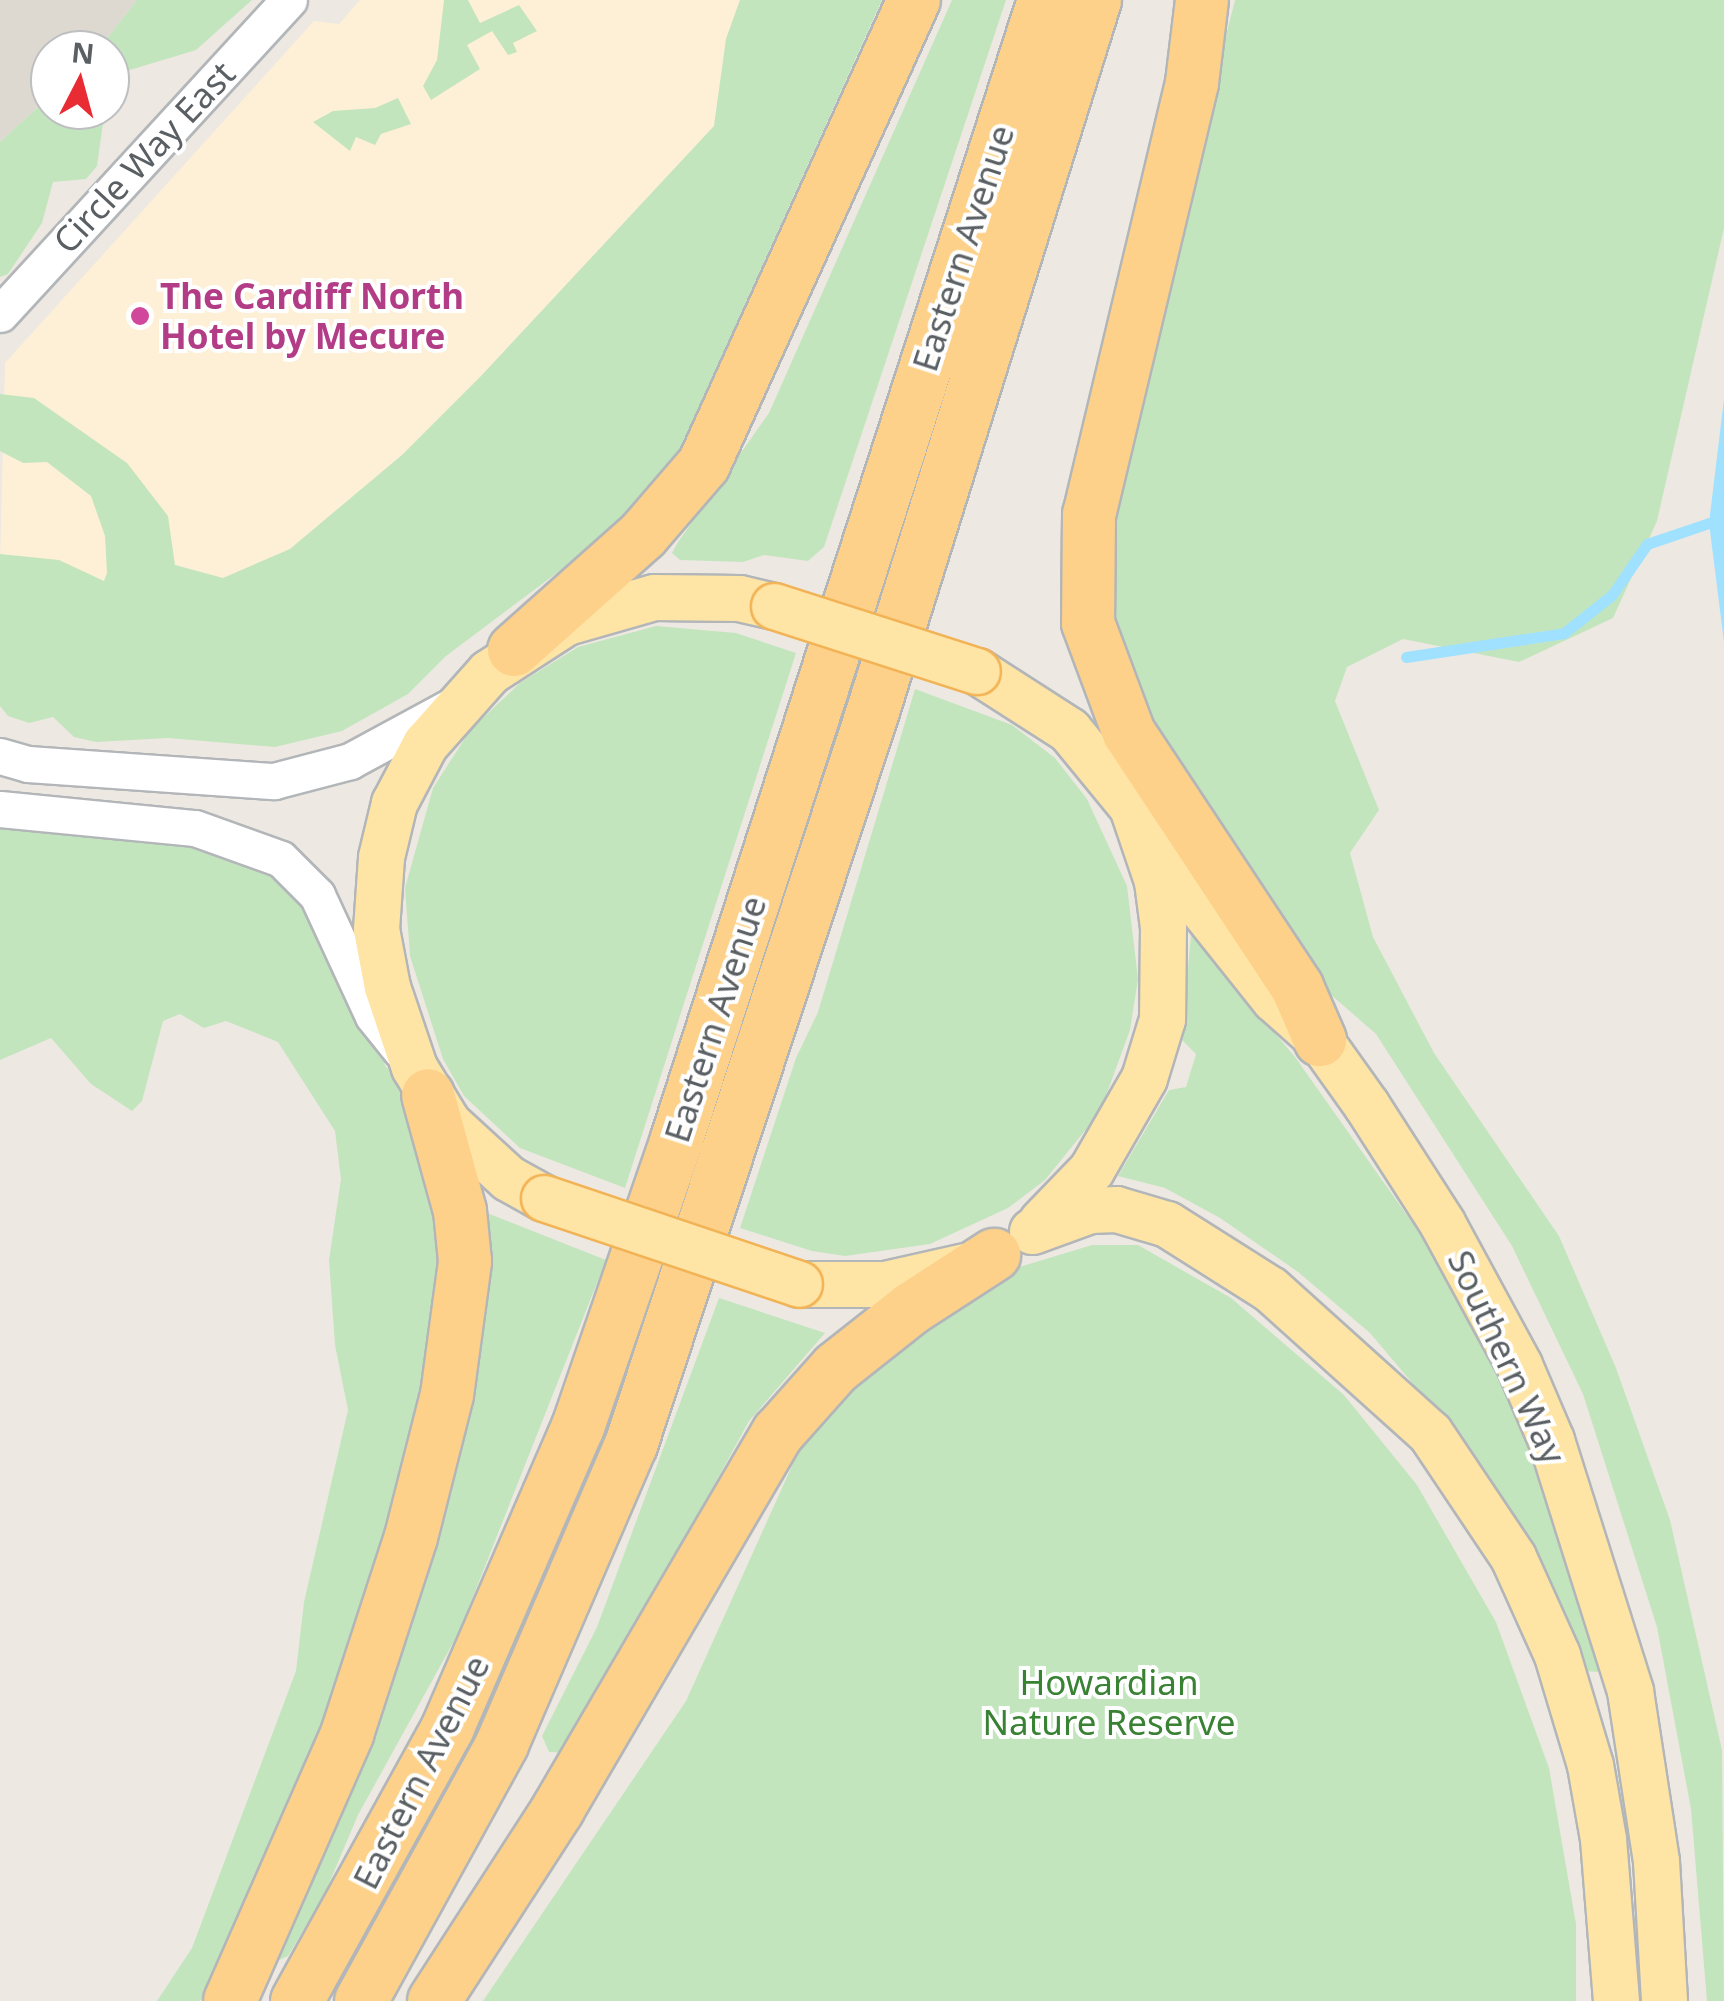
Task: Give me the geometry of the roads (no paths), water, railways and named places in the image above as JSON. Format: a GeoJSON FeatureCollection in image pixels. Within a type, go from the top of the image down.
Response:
{"type":"FeatureCollection","features":[{"type":"Feature","properties":{"kind":"highway"},"geometry":{"type":"LineString","coordinates":[[514,650],[644,535],[704,464],[914,0]]}},
{"type":"Feature","properties":{"kind":"highway","name":"Eastern Avenue"},"geometry":{"type":"LineString","coordinates":[[297,2001],[448,1727],[578,1426],[671,1158],[1044,0]]}},
{"type":"Feature","properties":{"kind":"highway","name":"Eastern Avenue"},"geometry":{"type":"LineString","coordinates":[[361,2001],[502,1744],[631,1446],[862,748],[1095,0]]}},
{"type":"Feature","properties":{"kind":"highway"},"geometry":{"type":"LineString","coordinates":[[1132,807],[1076,677],[1062,611],[1061,554],[1076,465],[1173,76],[1202,0]]}},
{"type":"Feature","properties":{"kind":"highway"},"geometry":{"type":"LineString","coordinates":[[1202,0],[1192,84],[1089,514],[1088,623],[1104,679],[1139,751],[1298,987],[1320,1040]]}},
{"type":"Feature","properties":{"kind":"highway"},"geometry":{"type":"LineString","coordinates":[[230,2001],[346,1734],[379,1642],[447,1395],[465,1261],[460,1212],[421,1081]]}},
{"type":"Feature","properties":{"kind":"highway"},"geometry":{"type":"LineString","coordinates":[[434,2001],[558,1809],[778,1432],[836,1368],[912,1308],[1013,1243]]}},
{"type":"Feature","properties":{"kind":"main road","name":"Southern Way"},"geometry":{"type":"LineString","coordinates":[[421,1081],[379,956],[377,884],[400,790],[461,701],[514,650],[580,616],[654,598],[739,598],[977,670],[1069,730],[1132,807],[1274,999],[1320,1040],[1442,1222],[1552,1440],[1630,1691],[1656,1861],[1664,2001]]}},
{"type":"Feature","properties":{"kind":"main road"},"geometry":{"type":"LineString","coordinates":[[1013,1243],[1091,1170],[1132,1108],[1162,1019],[1164,927],[1152,862],[1132,807]]}},
{"type":"Feature","properties":{"kind":"main road"},"geometry":{"type":"LineString","coordinates":[[421,1081],[473,1148],[544,1198],[799,1284],[886,1284],[1013,1243],[1090,1210],[1116,1209],[1167,1224],[1270,1289],[1430,1433],[1512,1557],[1557,1655],[1590,1765],[1603,1840],[1616,2001]]}},
{"type":"Feature","properties":{"kind":"street","name":"Circle Way East"},"geometry":{"type":"LineString","coordinates":[[0,314],[288,0]]}},
{"type":"Feature","properties":{"kind":"street"},"geometry":{"type":"LineString","coordinates":[[0,756],[28,764],[274,781],[350,761],[461,701]]}},
{"type":"Feature","properties":{"kind":"street"},"geometry":{"type":"LineString","coordinates":[[0,808],[196,828],[281,858],[317,895],[373,1016],[421,1081]]}},
{"type":"Feature","properties":{"kind":"water"},"geometry":{"type":"Polygon","coordinates":[[[1724,399],[1724,642],[1709,523],[1724,399]]]}},
{"type":"Feature","properties":{"kind":"waterway"},"geometry":{"type":"LineString","coordinates":[[1406,657],[1564,633],[1612,595],[1647,544],[1709,523],[1724,525]]}},
{"type":"Feature","properties":{"kind":"place","name":"The Cardiff North Hotel by Mecure"},"geometry":{"type":"Point","coordinates":[140,316]}},
{"type":"Feature","properties":{"kind":"park label","name":"Howardian Nature Reserve"},"geometry":{"type":"Point","coordinates":[1109,1702]}}]}
